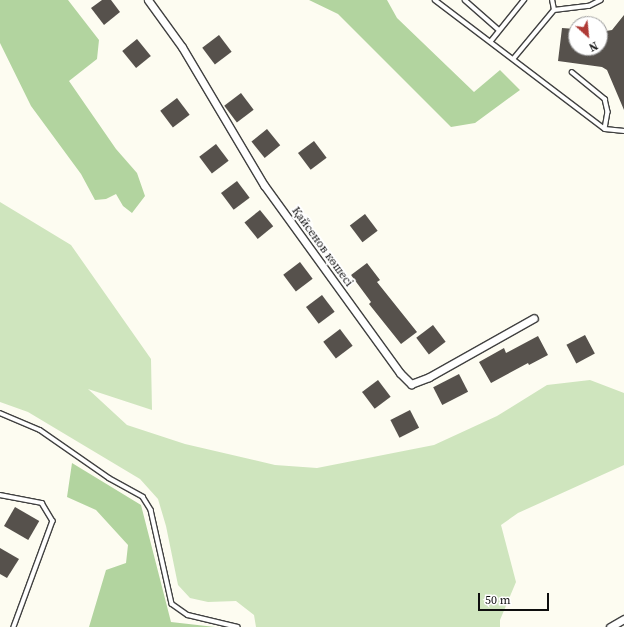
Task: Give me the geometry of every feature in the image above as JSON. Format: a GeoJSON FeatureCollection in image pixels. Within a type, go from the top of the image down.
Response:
{"type":"FeatureCollection","features":[{"type":"Feature","properties":{"kind":"street","name":"Қайсенов көшесі"},"geometry":{"type":"LineString","coordinates":[[148,0],[182,47],[264,185],[400,373],[411,384],[429,377],[534,318]]}},
{"type":"Feature","properties":{"kind":"street"},"geometry":{"type":"LineString","coordinates":[[610,627],[624,619]]}},
{"type":"Feature","properties":{"kind":"lane"},"geometry":{"type":"LineString","coordinates":[[434,0],[514,58],[605,129],[624,131]]}},
{"type":"Feature","properties":{"kind":"lane"},"geometry":{"type":"LineString","coordinates":[[465,0],[499,30]]}},
{"type":"Feature","properties":{"kind":"lane"},"geometry":{"type":"LineString","coordinates":[[491,41],[524,0]]}},
{"type":"Feature","properties":{"kind":"lane"},"geometry":{"type":"LineString","coordinates":[[552,0],[554,10]]}},
{"type":"Feature","properties":{"kind":"lane"},"geometry":{"type":"LineString","coordinates":[[514,58],[554,10],[589,6],[601,0]]}},
{"type":"Feature","properties":{"kind":"lane"},"geometry":{"type":"LineString","coordinates":[[572,72],[605,99],[608,112],[605,129]]}},
{"type":"Feature","properties":{"kind":"lane"},"geometry":{"type":"LineString","coordinates":[[0,413],[40,430],[109,478],[143,497],[151,510],[172,604],[188,615],[238,627]]}},
{"type":"Feature","properties":{"kind":"lane"},"geometry":{"type":"LineString","coordinates":[[1,497],[42,503],[53,520],[14,627]]}},
{"type":"Feature","properties":{"kind":"green space"},"geometry":{"type":"Polygon","coordinates":[[[0,0],[68,0],[99,40],[97,59],[69,81],[116,149],[137,173],[145,196],[132,213],[123,206],[116,194],[106,199],[95,200],[81,174],[31,106],[0,43],[0,0]]]}},
{"type":"Feature","properties":{"kind":"green space"},"geometry":{"type":"Polygon","coordinates":[[[309,0],[387,0],[397,18],[474,92],[500,70],[520,90],[475,123],[451,127],[338,14],[309,0]]]}},
{"type":"Feature","properties":{"kind":"green space"},"geometry":{"type":"Polygon","coordinates":[[[0,202],[71,245],[151,359],[152,410],[88,389],[127,425],[185,444],[275,465],[317,468],[434,445],[497,416],[547,385],[590,380],[624,393],[624,465],[518,513],[501,525],[516,582],[500,620],[500,627],[256,627],[254,615],[236,601],[208,602],[190,598],[178,585],[166,526],[158,499],[140,479],[28,412],[0,402],[0,202]]]}},
{"type":"Feature","properties":{"kind":"green space"},"geometry":{"type":"Polygon","coordinates":[[[72,463],[141,505],[171,622],[215,627],[89,627],[106,570],[126,563],[128,545],[96,510],[67,497],[72,463]]]}},
{"type":"Feature","properties":{"kind":"building"},"geometry":{"type":"Polygon","coordinates":[[[102,0],[111,0],[120,12],[104,25],[91,8],[102,0]]]}},
{"type":"Feature","properties":{"kind":"building"},"geometry":{"type":"Polygon","coordinates":[[[624,15],[624,110],[607,70],[602,67],[558,61],[562,28],[568,28],[568,56],[608,56],[608,31],[612,30],[624,15]]]}},
{"type":"Feature","properties":{"kind":"building"},"geometry":{"type":"Polygon","coordinates":[[[219,35],[232,52],[215,64],[202,48],[219,35]]]}},
{"type":"Feature","properties":{"kind":"building"},"geometry":{"type":"Polygon","coordinates":[[[137,39],[151,56],[136,68],[122,51],[137,39]]]}},
{"type":"Feature","properties":{"kind":"building"},"geometry":{"type":"Polygon","coordinates":[[[241,93],[254,110],[237,122],[224,106],[241,93]]]}},
{"type":"Feature","properties":{"kind":"building"},"geometry":{"type":"Polygon","coordinates":[[[177,98],[190,115],[173,127],[160,111],[177,98]]]}},
{"type":"Feature","properties":{"kind":"building"},"geometry":{"type":"Polygon","coordinates":[[[267,129],[280,145],[265,158],[251,142],[267,129]]]}},
{"type":"Feature","properties":{"kind":"building"},"geometry":{"type":"Polygon","coordinates":[[[314,141],[327,158],[311,170],[298,153],[314,141]]]}},
{"type":"Feature","properties":{"kind":"building"},"geometry":{"type":"Polygon","coordinates":[[[216,144],[229,161],[212,173],[199,157],[216,144]]]}},
{"type":"Feature","properties":{"kind":"building"},"geometry":{"type":"Polygon","coordinates":[[[237,181],[250,198],[234,210],[221,193],[237,181]]]}},
{"type":"Feature","properties":{"kind":"building"},"geometry":{"type":"Polygon","coordinates":[[[260,210],[273,226],[258,239],[244,223],[260,210]]]}},
{"type":"Feature","properties":{"kind":"building"},"geometry":{"type":"Polygon","coordinates":[[[365,214],[378,231],[362,242],[350,225],[365,214]]]}},
{"type":"Feature","properties":{"kind":"building"},"geometry":{"type":"Polygon","coordinates":[[[300,262],[313,279],[296,291],[283,275],[300,262]]]}},
{"type":"Feature","properties":{"kind":"building"},"geometry":{"type":"Polygon","coordinates":[[[367,263],[380,280],[377,282],[417,332],[401,344],[369,304],[371,302],[351,275],[367,263]]]}},
{"type":"Feature","properties":{"kind":"building"},"geometry":{"type":"Polygon","coordinates":[[[322,295],[335,312],[319,324],[306,307],[322,295]]]}},
{"type":"Feature","properties":{"kind":"building"},"geometry":{"type":"Polygon","coordinates":[[[433,325],[446,342],[429,354],[416,338],[433,325]]]}},
{"type":"Feature","properties":{"kind":"building"},"geometry":{"type":"Polygon","coordinates":[[[340,329],[353,346],[336,358],[323,342],[340,329]]]}},
{"type":"Feature","properties":{"kind":"building"},"geometry":{"type":"Polygon","coordinates":[[[585,335],[595,354],[576,363],[566,345],[585,335]]]}},
{"type":"Feature","properties":{"kind":"building"},"geometry":{"type":"Polygon","coordinates":[[[538,336],[548,355],[529,365],[528,363],[491,383],[479,362],[504,348],[506,353],[538,336]]]}},
{"type":"Feature","properties":{"kind":"building"},"geometry":{"type":"Polygon","coordinates":[[[459,374],[468,392],[442,405],[433,387],[459,374]]]}},
{"type":"Feature","properties":{"kind":"building"},"geometry":{"type":"Polygon","coordinates":[[[378,380],[391,397],[375,409],[362,392],[378,380]]]}},
{"type":"Feature","properties":{"kind":"building"},"geometry":{"type":"Polygon","coordinates":[[[410,410],[419,428],[399,438],[390,420],[410,410]]]}},
{"type":"Feature","properties":{"kind":"building"},"geometry":{"type":"Polygon","coordinates":[[[15,507],[39,521],[28,540],[4,526],[15,507]]]}},
{"type":"Feature","properties":{"kind":"building"},"geometry":{"type":"Polygon","coordinates":[[[0,548],[19,559],[7,578],[0,574],[0,548]]]}}]}
